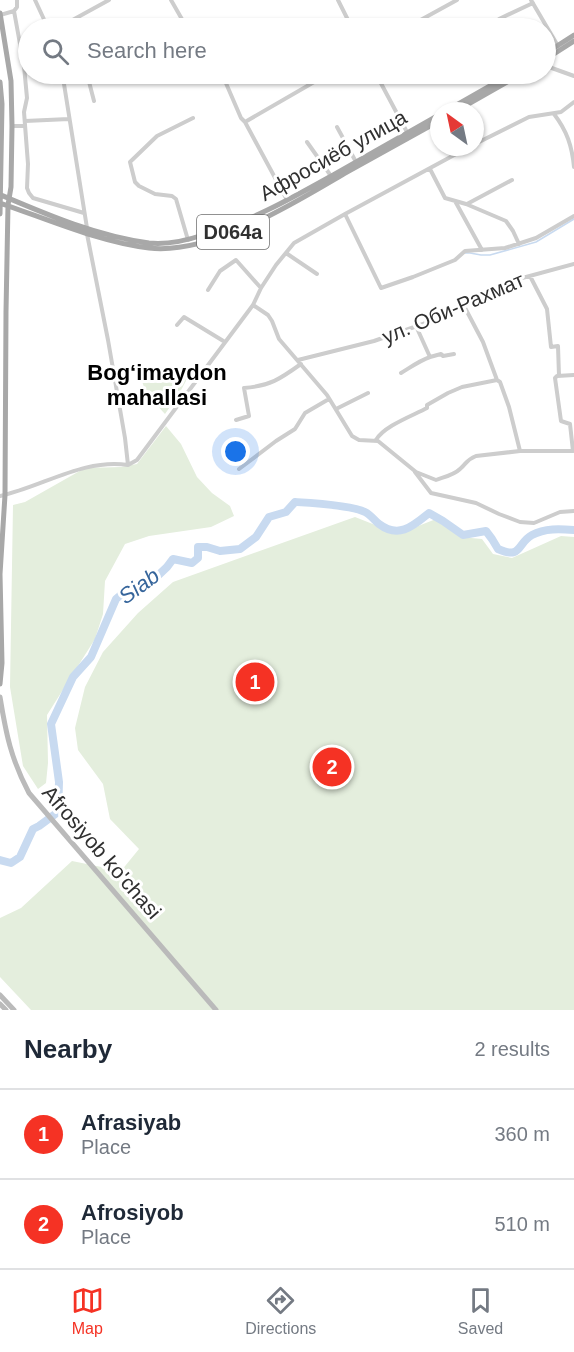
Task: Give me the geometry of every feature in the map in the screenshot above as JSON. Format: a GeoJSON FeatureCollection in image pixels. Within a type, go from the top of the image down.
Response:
{"type":"FeatureCollection","features":[{"type":"Feature","properties":{"kind":"main road"},"geometry":{"type":"LineString","coordinates":[[0,14],[11,81],[12,126],[8,205],[0,574],[2,663],[0,684]]}},
{"type":"Feature","properties":{"kind":"main road"},"geometry":{"type":"LineString","coordinates":[[558,46],[574,35]]}},
{"type":"Feature","properties":{"kind":"main road"},"geometry":{"type":"LineString","coordinates":[[556,54],[574,41]]}},
{"type":"Feature","properties":{"kind":"main road"},"geometry":{"type":"LineString","coordinates":[[0,82],[2,104],[0,214]]}},
{"type":"Feature","properties":{"kind":"main road"},"geometry":{"type":"LineString","coordinates":[[464,102],[498,84]]}},
{"type":"Feature","properties":{"kind":"main road"},"geometry":{"type":"LineString","coordinates":[[469,102],[483,92]]}},
{"type":"Feature","properties":{"kind":"main road","name":"Афросиёб улица"},"geometry":{"type":"LineString","coordinates":[[0,203],[149,248],[171,249],[227,235],[314,191],[430,121]]}},
{"type":"Feature","properties":{"kind":"main road","name":"Афросиёб улица"},"geometry":{"type":"LineString","coordinates":[[0,195],[87,231],[150,243],[170,243],[225,229],[256,216],[430,125]]}},
{"type":"Feature","properties":{"kind":"street"},"geometry":{"type":"LineString","coordinates":[[17,0],[14,11],[18,35]]}},
{"type":"Feature","properties":{"kind":"street"},"geometry":{"type":"LineString","coordinates":[[35,0],[43,18]]}},
{"type":"Feature","properties":{"kind":"street"},"geometry":{"type":"LineString","coordinates":[[76,18],[109,0]]}},
{"type":"Feature","properties":{"kind":"street"},"geometry":{"type":"LineString","coordinates":[[171,0],[181,18]]}},
{"type":"Feature","properties":{"kind":"street"},"geometry":{"type":"LineString","coordinates":[[338,0],[347,18]]}},
{"type":"Feature","properties":{"kind":"street"},"geometry":{"type":"LineString","coordinates":[[424,18],[457,0]]}},
{"type":"Feature","properties":{"kind":"street"},"geometry":{"type":"LineString","coordinates":[[502,18],[532,2],[541,18]]}},
{"type":"Feature","properties":{"kind":"street"},"geometry":{"type":"LineString","coordinates":[[0,14],[14,11]]}},
{"type":"Feature","properties":{"kind":"street"},"geometry":{"type":"LineString","coordinates":[[556,70],[574,76]]}},
{"type":"Feature","properties":{"kind":"street"},"geometry":{"type":"LineString","coordinates":[[26,84],[27,98],[24,112],[29,193],[33,198],[84,213]]}},
{"type":"Feature","properties":{"kind":"street"},"geometry":{"type":"LineString","coordinates":[[63,84],[128,465]]}},
{"type":"Feature","properties":{"kind":"street"},"geometry":{"type":"LineString","coordinates":[[90,84],[94,101]]}},
{"type":"Feature","properties":{"kind":"street"},"geometry":{"type":"LineString","coordinates":[[226,84],[241,118],[288,201]]}},
{"type":"Feature","properties":{"kind":"street"},"geometry":{"type":"LineString","coordinates":[[245,122],[311,84]]}},
{"type":"Feature","properties":{"kind":"street"},"geometry":{"type":"LineString","coordinates":[[381,84],[408,135]]}},
{"type":"Feature","properties":{"kind":"street"},"geometry":{"type":"LineString","coordinates":[[484,140],[529,117],[561,112],[574,102]]}},
{"type":"Feature","properties":{"kind":"street"},"geometry":{"type":"LineString","coordinates":[[554,114],[565,129],[574,167]]}},
{"type":"Feature","properties":{"kind":"street"},"geometry":{"type":"LineString","coordinates":[[188,240],[178,201],[172,196],[155,194],[139,186],[135,182],[130,162],[157,136],[193,118]]}},
{"type":"Feature","properties":{"kind":"street"},"geometry":{"type":"LineString","coordinates":[[12,126],[69,119]]}},
{"type":"Feature","properties":{"kind":"street"},"geometry":{"type":"LineString","coordinates":[[337,127],[356,162]]}},
{"type":"Feature","properties":{"kind":"street"},"geometry":{"type":"LineString","coordinates":[[307,142],[331,176]]}},
{"type":"Feature","properties":{"kind":"street"},"geometry":{"type":"LineString","coordinates":[[3,495],[15,493],[85,468],[128,465],[137,460],[253,305],[276,265],[294,243],[448,156]]}},
{"type":"Feature","properties":{"kind":"street"},"geometry":{"type":"LineString","coordinates":[[430,168],[445,198],[506,221],[519,244]]}},
{"type":"Feature","properties":{"kind":"street"},"geometry":{"type":"LineString","coordinates":[[466,204],[512,180]]}},
{"type":"Feature","properties":{"kind":"street"},"geometry":{"type":"LineString","coordinates":[[455,201],[482,250]]}},
{"type":"Feature","properties":{"kind":"street"},"geometry":{"type":"LineString","coordinates":[[345,214],[381,288],[413,278],[455,260],[465,251],[505,248],[536,238],[574,216]]}},
{"type":"Feature","properties":{"kind":"street"},"geometry":{"type":"LineString","coordinates":[[286,253],[316,274]]}},
{"type":"Feature","properties":{"kind":"street"},"geometry":{"type":"LineString","coordinates":[[208,290],[220,271],[236,260],[261,288]]}},
{"type":"Feature","properties":{"kind":"street","name":"ул. Оби-Рахмат"},"geometry":{"type":"LineString","coordinates":[[236,420],[249,416],[244,388],[271,383],[283,377],[299,362],[374,341],[416,326],[504,283],[574,264]]}},
{"type":"Feature","properties":{"kind":"street"},"geometry":{"type":"LineString","coordinates":[[530,276],[547,309],[550,346],[558,346],[559,376]]}},
{"type":"Feature","properties":{"kind":"street"},"geometry":{"type":"LineString","coordinates":[[463,304],[483,342],[497,380],[500,382],[520,452]]}},
{"type":"Feature","properties":{"kind":"street"},"geometry":{"type":"LineString","coordinates":[[253,305],[268,315],[279,339],[329,399],[352,436],[359,440],[376,440],[412,468],[436,480],[458,471],[463,468],[469,458],[476,456],[573,451],[570,424],[561,421],[555,378],[556,376],[574,375]]}},
{"type":"Feature","properties":{"kind":"street"},"geometry":{"type":"LineString","coordinates":[[177,325],[184,317],[225,342]]}},
{"type":"Feature","properties":{"kind":"street"},"geometry":{"type":"LineString","coordinates":[[416,326],[430,357]]}},
{"type":"Feature","properties":{"kind":"street"},"geometry":{"type":"LineString","coordinates":[[401,373],[430,357],[454,354]]}},
{"type":"Feature","properties":{"kind":"street"},"geometry":{"type":"LineString","coordinates":[[376,440],[387,429],[427,408],[427,405],[448,393],[462,387],[497,380]]}},
{"type":"Feature","properties":{"kind":"street"},"geometry":{"type":"LineString","coordinates":[[336,409],[368,393]]}},
{"type":"Feature","properties":{"kind":"street"},"geometry":{"type":"LineString","coordinates":[[239,469],[295,429],[305,414],[329,399]]}},
{"type":"Feature","properties":{"kind":"street"},"geometry":{"type":"LineString","coordinates":[[412,468],[431,493],[476,502],[520,522],[534,523],[560,512],[574,511]]}},
{"type":"Feature","properties":{"kind":"street","name":"Afrosiyob ko'chasi"},"geometry":{"type":"LineString","coordinates":[[0,697],[5,730],[19,774],[28,793],[216,1010]]}},
{"type":"Feature","properties":{"kind":"street"},"geometry":{"type":"LineString","coordinates":[[0,995],[14,1010]]}},
{"type":"Feature","properties":{"kind":"street"},"geometry":{"type":"LineString","coordinates":[[0,1004],[6,1010]]}},
{"type":"Feature","properties":{"kind":"green space"},"geometry":{"type":"Polygon","coordinates":[[[166,372],[187,379],[180,392],[171,387],[166,395],[174,401],[165,414],[146,391],[141,373],[156,376],[166,372]]]}},
{"type":"Feature","properties":{"kind":"green space"},"geometry":{"type":"Polygon","coordinates":[[[166,426],[181,444],[197,477],[212,493],[230,506],[234,516],[211,527],[149,536],[125,544],[105,581],[103,614],[95,639],[47,715],[46,783],[38,789],[23,766],[10,687],[13,505],[25,502],[85,468],[137,464],[166,426]]]}},
{"type":"Feature","properties":{"kind":"green space"},"geometry":{"type":"Polygon","coordinates":[[[355,517],[398,534],[436,519],[460,537],[482,539],[493,554],[512,558],[561,536],[574,537],[574,1010],[31,1010],[0,977],[0,918],[21,908],[72,861],[121,871],[139,849],[110,819],[103,784],[78,750],[75,728],[85,687],[103,652],[138,613],[173,582],[355,517]]]}},
{"type":"Feature","properties":{"kind":"waterway"},"geometry":{"type":"LineString","coordinates":[[465,253],[490,255],[536,242],[574,219]]}},
{"type":"Feature","properties":{"kind":"waterway","name":"Siab"},"geometry":{"type":"LineString","coordinates":[[0,860],[11,863],[20,857],[33,829],[58,812],[59,782],[51,724],[73,677],[91,657],[116,599],[128,589],[148,585],[173,559],[192,563],[198,558],[198,547],[220,551],[240,549],[256,537],[269,517],[286,512],[295,502],[359,510],[367,513],[386,528],[399,531],[406,529],[429,513],[463,535],[486,531],[498,549],[511,553],[515,552],[527,538],[542,531],[574,530]]}},
{"type":"Feature","properties":{"kind":"place","name":"Afrasiyab"},"geometry":{"type":"Point","coordinates":[255,682]}},
{"type":"Feature","properties":{"kind":"place","name":"Afrosiyob"},"geometry":{"type":"Point","coordinates":[332,767]}},
{"type":"Feature","properties":{"kind":"district","name":"Bog‘imaydon mahallasi"},"geometry":{"type":"Point","coordinates":[157,384]}}]}
